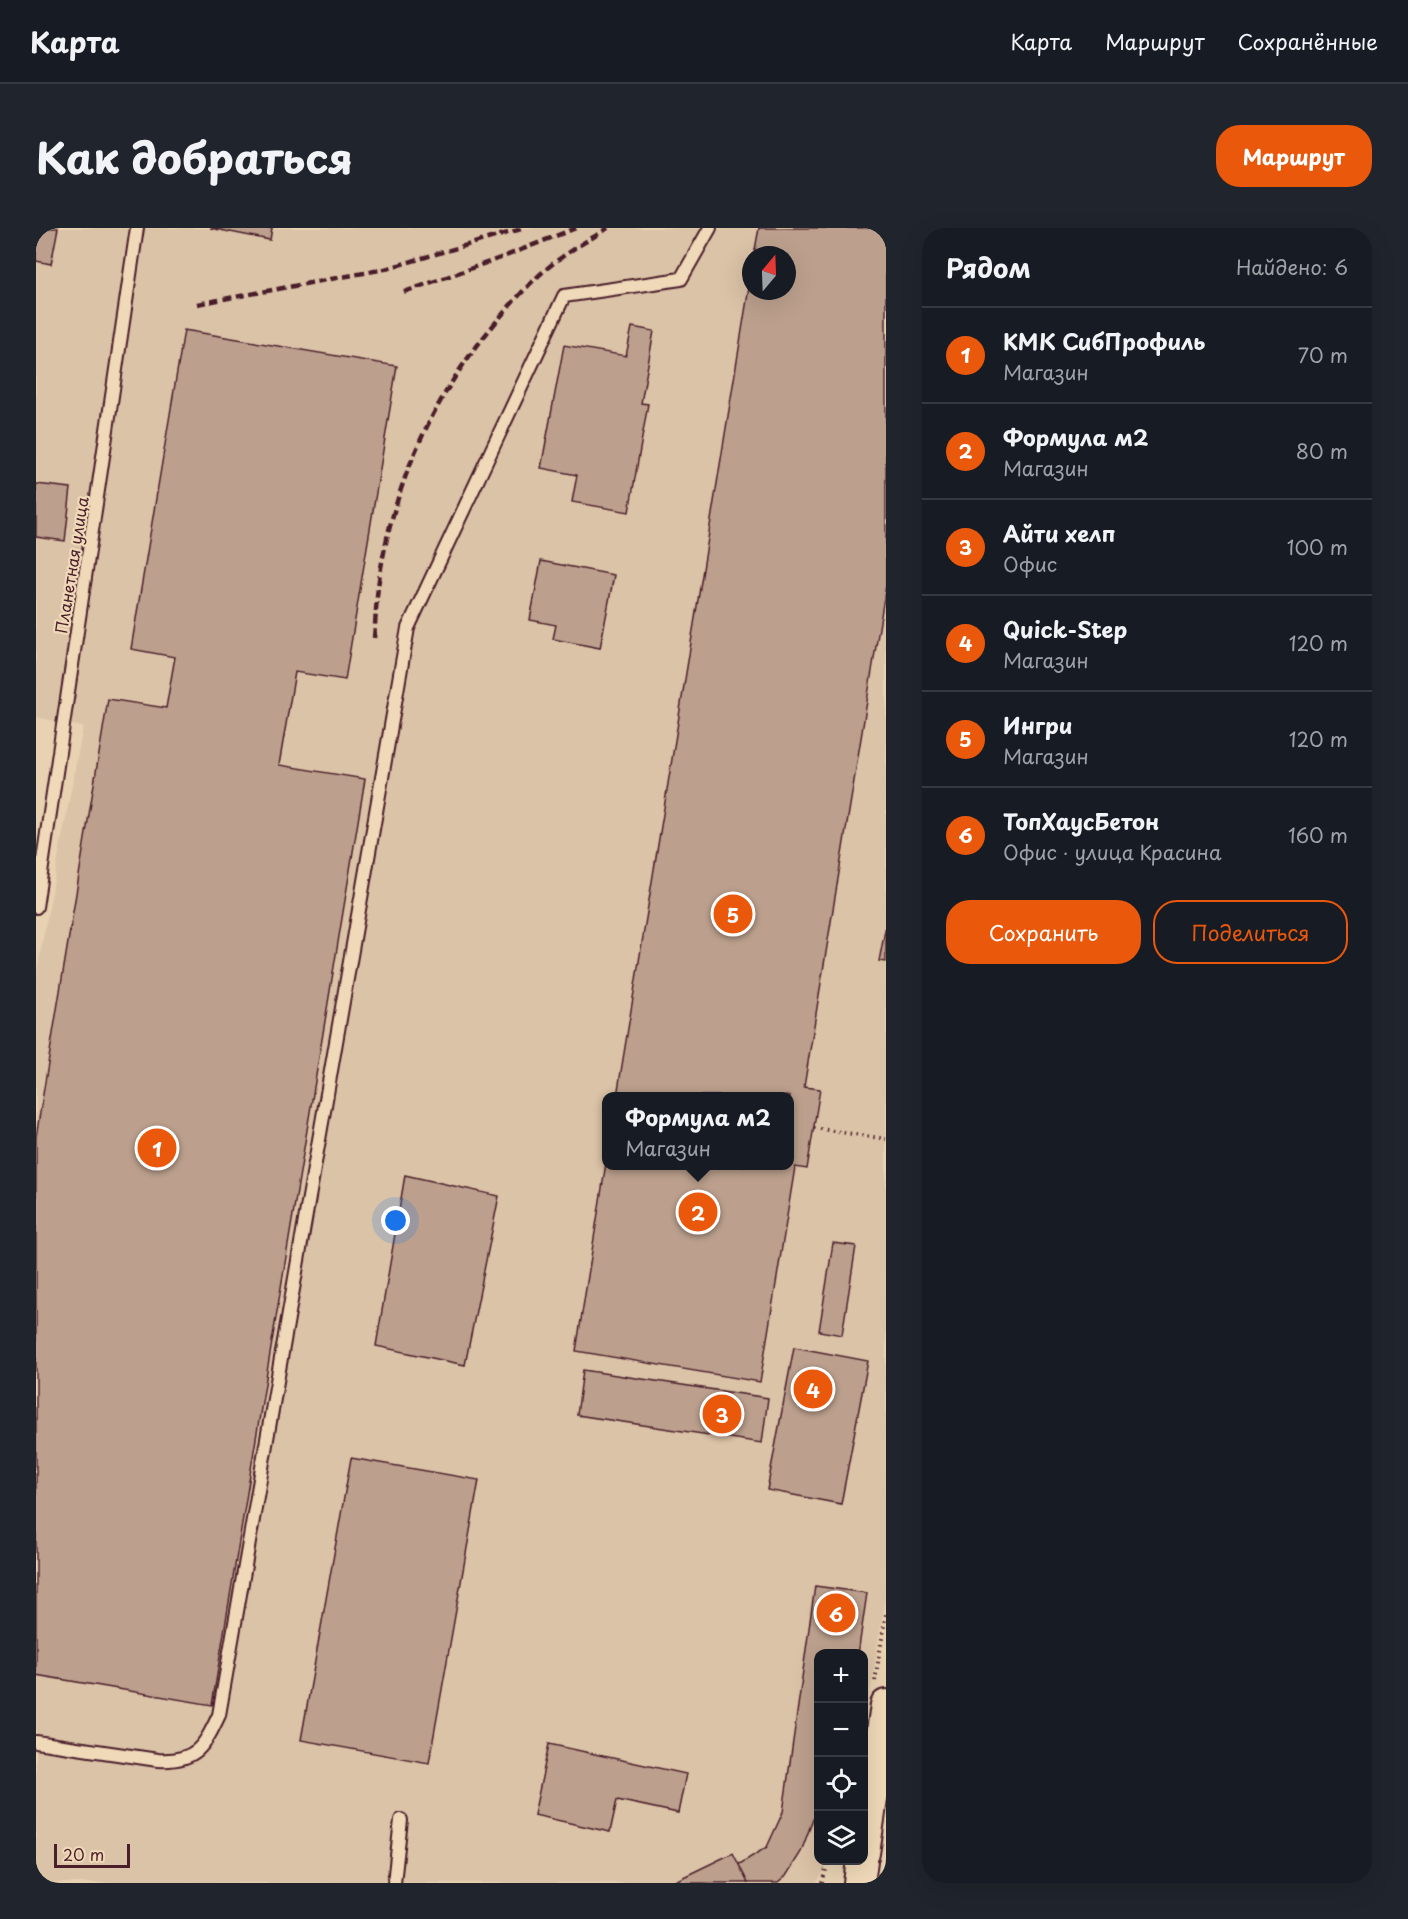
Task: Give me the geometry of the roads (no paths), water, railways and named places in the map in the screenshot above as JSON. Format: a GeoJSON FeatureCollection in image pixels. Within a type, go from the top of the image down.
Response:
{"type":"FeatureCollection","features":[{"type":"Feature","properties":{"kind":"street"},"geometry":{"type":"LineString","coordinates":[[868,1826],[886,1705]]}},
{"type":"Feature","properties":{"kind":"street"},"geometry":{"type":"LineString","coordinates":[[859,1883],[861,1865]]}},
{"type":"Feature","properties":{"kind":"lane","name":"Планетная улица"},"geometry":{"type":"LineString","coordinates":[[36,907],[137,228]]}},
{"type":"Feature","properties":{"kind":"lane"},"geometry":{"type":"LineString","coordinates":[[36,1742],[177,1761],[194,1754],[208,1738],[219,1715],[408,628],[564,296],[681,279],[710,228]]}},
{"type":"Feature","properties":{"kind":"lane"},"geometry":{"type":"LineString","coordinates":[[394,1883],[401,1820]]}},
{"type":"Feature","properties":{"kind":"railway"},"geometry":{"type":"LineString","coordinates":[[197,304],[385,269],[525,228]]}},
{"type":"Feature","properties":{"kind":"railway"},"geometry":{"type":"LineString","coordinates":[[404,292],[576,228]]}},
{"type":"Feature","properties":{"kind":"railway"},"geometry":{"type":"LineString","coordinates":[[374,638],[379,582],[396,505],[407,472],[437,408],[475,349],[527,287],[567,253],[608,228]]}},
{"type":"Feature","properties":{"kind":"place","name":"Ингри"},"geometry":{"type":"Point","coordinates":[733,914]}},
{"type":"Feature","properties":{"kind":"place","name":"КМК СибПрофиль"},"geometry":{"type":"Point","coordinates":[157,1148]}},
{"type":"Feature","properties":{"kind":"place","name":"Формула м2"},"geometry":{"type":"Point","coordinates":[698,1212]}},
{"type":"Feature","properties":{"kind":"place","name":"Quick-Step"},"geometry":{"type":"Point","coordinates":[813,1389]}},
{"type":"Feature","properties":{"kind":"place","name":"Айти хелп"},"geometry":{"type":"Point","coordinates":[722,1414]}},
{"type":"Feature","properties":{"kind":"place","name":"ТопХаусБетон"},"geometry":{"type":"Point","coordinates":[836,1613]}}]}
